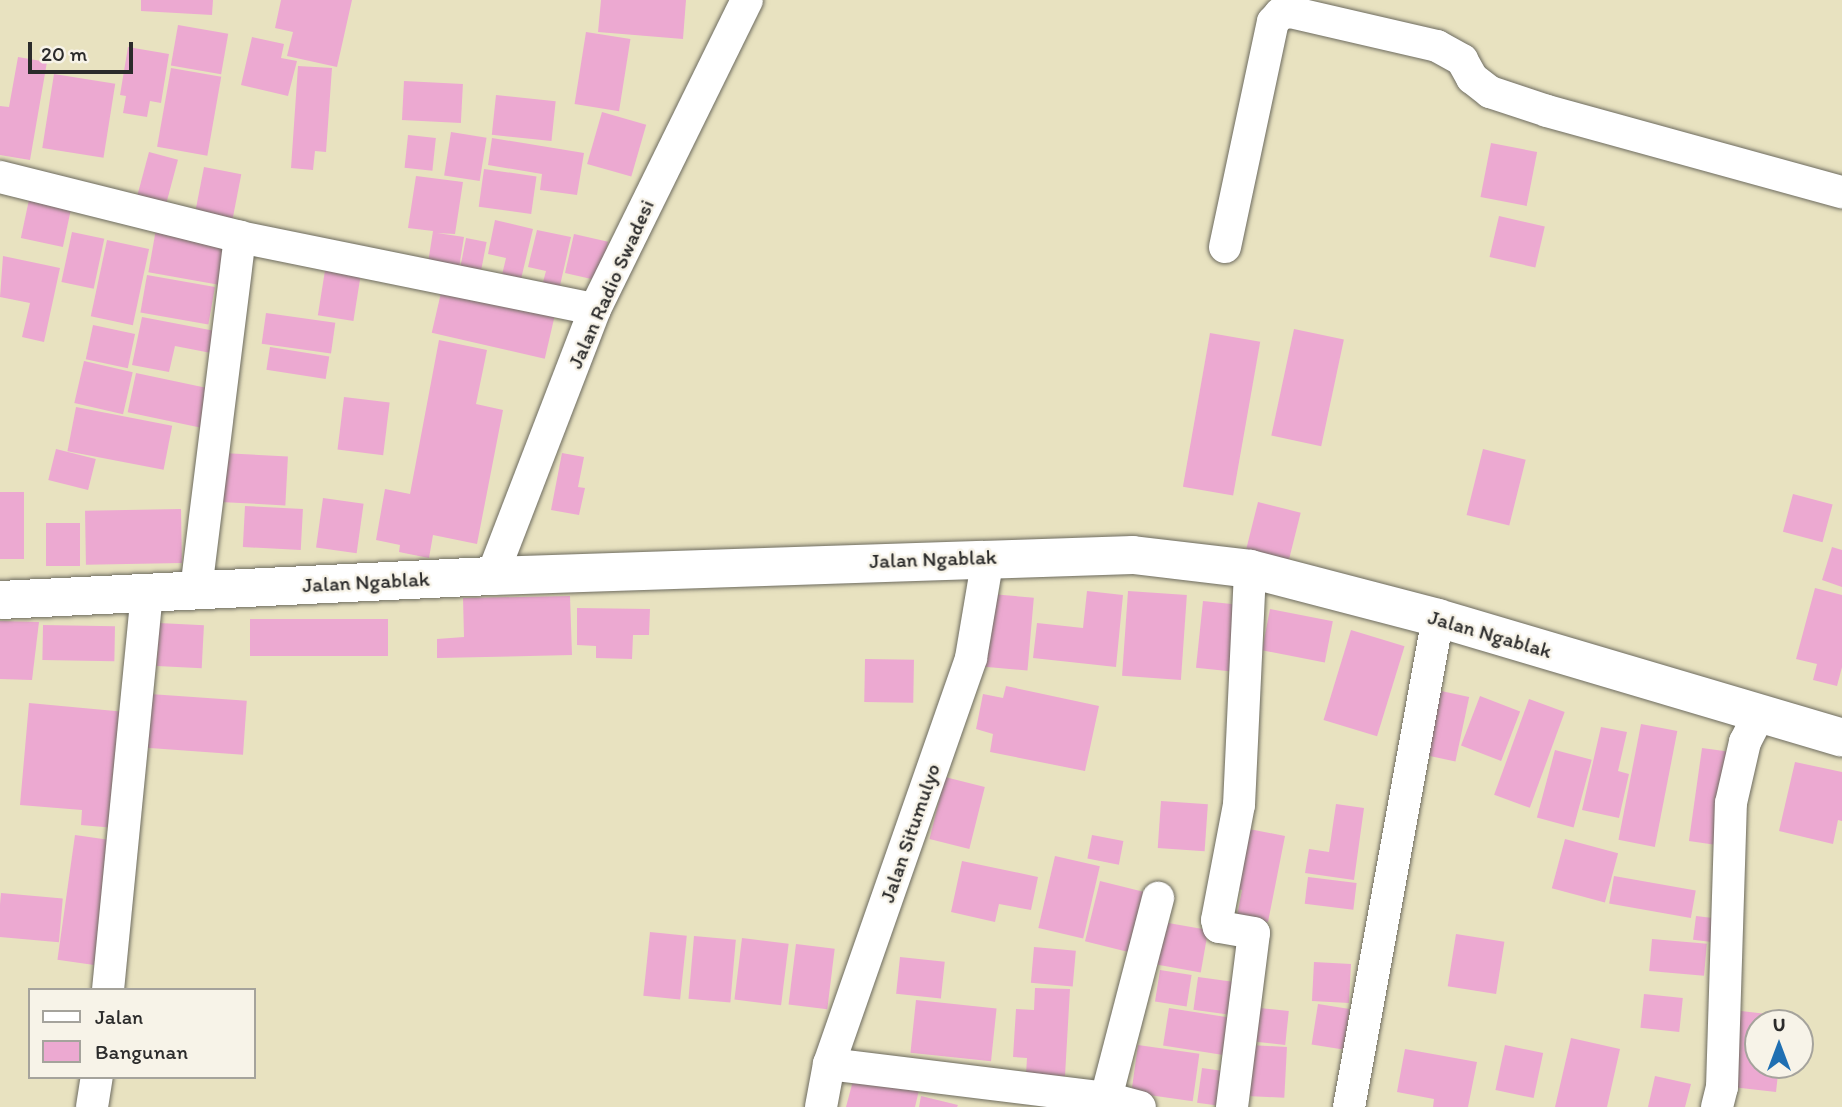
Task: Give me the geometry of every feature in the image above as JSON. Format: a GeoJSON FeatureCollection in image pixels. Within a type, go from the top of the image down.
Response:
{"type":"FeatureCollection","features":[{"type":"Feature","properties":{"kind":"street","name":"Jalan Radio Swadesi"},"geometry":{"type":"LineString","coordinates":[[492,576],[595,309],[747,0]]}},
{"type":"Feature","properties":{"kind":"street"},"geometry":{"type":"LineString","coordinates":[[1225,247],[1273,22],[1280,14],[1290,12],[1437,46],[1462,60],[1472,78],[1502,96],[1842,192]]}},
{"type":"Feature","properties":{"kind":"street"},"geometry":{"type":"LineString","coordinates":[[0,177],[240,237],[595,309]]}},
{"type":"Feature","properties":{"kind":"street"},"geometry":{"type":"LineString","coordinates":[[195,590],[240,237]]}},
{"type":"Feature","properties":{"kind":"street","name":"Jalan Ngablak"},"geometry":{"type":"LineString","coordinates":[[0,600],[492,576],[988,557],[1133,555],[1250,569],[1438,618],[1842,738]]}},
{"type":"Feature","properties":{"kind":"street","name":"Jalan Situmulyo"},"geometry":{"type":"LineString","coordinates":[[821,1107],[829,1064],[971,658],[988,557]]}},
{"type":"Feature","properties":{"kind":"street"},"geometry":{"type":"LineString","coordinates":[[1233,1107],[1254,933],[1219,927],[1217,920],[1239,805],[1250,569]]}},
{"type":"Feature","properties":{"kind":"street"},"geometry":{"type":"LineString","coordinates":[[108,988],[147,594]]}},
{"type":"Feature","properties":{"kind":"street"},"geometry":{"type":"LineString","coordinates":[[1349,1107],[1438,618]]}},
{"type":"Feature","properties":{"kind":"street"},"geometry":{"type":"LineString","coordinates":[[1717,1107],[1723,1087],[1731,803],[1745,742],[1759,714]]}},
{"type":"Feature","properties":{"kind":"street"},"geometry":{"type":"LineString","coordinates":[[1106,1098],[1158,898]]}},
{"type":"Feature","properties":{"kind":"street"},"geometry":{"type":"LineString","coordinates":[[829,1064],[1106,1098],[1140,1107]]}},
{"type":"Feature","properties":{"kind":"street"},"geometry":{"type":"LineString","coordinates":[[92,1107],[97,1079]]}},
{"type":"Feature","properties":{"kind":"building"},"geometry":{"type":"Polygon","coordinates":[[[141,0],[213,0],[212,15],[141,11],[141,0]]]}},
{"type":"Feature","properties":{"kind":"building"},"geometry":{"type":"Polygon","coordinates":[[[281,0],[352,0],[337,67],[287,56],[293,32],[275,28],[281,0]]]}},
{"type":"Feature","properties":{"kind":"building"},"geometry":{"type":"Polygon","coordinates":[[[601,0],[686,0],[683,39],[598,32],[601,0]]]}},
{"type":"Feature","properties":{"kind":"building"},"geometry":{"type":"Polygon","coordinates":[[[178,25],[228,34],[221,74],[171,65],[178,25]]]}},
{"type":"Feature","properties":{"kind":"building"},"geometry":{"type":"Polygon","coordinates":[[[586,32],[630,39],[619,111],[575,104],[586,32]]]}},
{"type":"Feature","properties":{"kind":"building"},"geometry":{"type":"Polygon","coordinates":[[[252,37],[284,44],[281,58],[297,61],[288,96],[241,85],[252,37]]]}},
{"type":"Feature","properties":{"kind":"building"},"geometry":{"type":"Polygon","coordinates":[[[128,47],[169,54],[161,103],[150,101],[147,117],[123,113],[126,96],[120,95],[128,47]]]}},
{"type":"Feature","properties":{"kind":"building"},"geometry":{"type":"Polygon","coordinates":[[[18,57],[47,62],[30,160],[0,155],[0,106],[9,107],[18,57]]]}},
{"type":"Feature","properties":{"kind":"building"},"geometry":{"type":"Polygon","coordinates":[[[298,66],[332,68],[326,152],[315,151],[313,170],[291,168],[298,66]]]}},
{"type":"Feature","properties":{"kind":"building"},"geometry":{"type":"Polygon","coordinates":[[[171,68],[221,77],[207,156],[157,147],[171,68]]]}},
{"type":"Feature","properties":{"kind":"building"},"geometry":{"type":"Polygon","coordinates":[[[54,74],[115,84],[104,158],[42,148],[54,74]]]}},
{"type":"Feature","properties":{"kind":"building"},"geometry":{"type":"Polygon","coordinates":[[[404,81],[463,84],[461,123],[402,120],[404,81]]]}},
{"type":"Feature","properties":{"kind":"building"},"geometry":{"type":"Polygon","coordinates":[[[496,95],[556,101],[551,141],[492,135],[496,95]]]}},
{"type":"Feature","properties":{"kind":"building"},"geometry":{"type":"Polygon","coordinates":[[[602,112],[646,125],[631,177],[587,164],[602,112]]]}},
{"type":"Feature","properties":{"kind":"building"},"geometry":{"type":"Polygon","coordinates":[[[451,132],[487,138],[480,181],[444,175],[451,132]]]}},
{"type":"Feature","properties":{"kind":"building"},"geometry":{"type":"Polygon","coordinates":[[[408,135],[436,138],[432,171],[405,168],[408,135]]]}},
{"type":"Feature","properties":{"kind":"building"},"geometry":{"type":"Polygon","coordinates":[[[492,138],[584,153],[577,195],[540,190],[542,174],[488,165],[492,138]]]}},
{"type":"Feature","properties":{"kind":"building"},"geometry":{"type":"Polygon","coordinates":[[[1491,143],[1537,152],[1527,206],[1481,197],[1491,143]]]}},
{"type":"Feature","properties":{"kind":"building"},"geometry":{"type":"Polygon","coordinates":[[[149,152],[178,160],[165,208],[136,200],[149,152]]]}},
{"type":"Feature","properties":{"kind":"building"},"geometry":{"type":"Polygon","coordinates":[[[204,167],[241,174],[232,223],[194,216],[204,167]]]}},
{"type":"Feature","properties":{"kind":"building"},"geometry":{"type":"Polygon","coordinates":[[[484,169],[536,176],[531,214],[479,207],[484,169]]]}},
{"type":"Feature","properties":{"kind":"building"},"geometry":{"type":"Polygon","coordinates":[[[416,176],[463,182],[455,234],[437,233],[464,237],[459,268],[428,263],[433,231],[408,228],[416,176]]]}},
{"type":"Feature","properties":{"kind":"building"},"geometry":{"type":"Polygon","coordinates":[[[30,195],[72,204],[63,247],[21,238],[30,195]]]}},
{"type":"Feature","properties":{"kind":"building"},"geometry":{"type":"Polygon","coordinates":[[[1499,216],[1545,227],[1535,267],[1490,257],[1499,216]]]}},
{"type":"Feature","properties":{"kind":"building"},"geometry":{"type":"Polygon","coordinates":[[[495,220],[533,229],[521,279],[502,275],[506,258],[488,254],[495,220]]]}},
{"type":"Feature","properties":{"kind":"building"},"geometry":{"type":"Polygon","coordinates":[[[156,229],[232,242],[224,286],[148,272],[156,229]]]}},
{"type":"Feature","properties":{"kind":"building"},"geometry":{"type":"Polygon","coordinates":[[[537,230],[571,237],[559,290],[542,286],[546,271],[528,267],[537,230]]]}},
{"type":"Feature","properties":{"kind":"building"},"geometry":{"type":"Polygon","coordinates":[[[72,232],[104,239],[94,289],[61,282],[72,232]]]}},
{"type":"Feature","properties":{"kind":"building"},"geometry":{"type":"Polygon","coordinates":[[[574,234],[608,242],[599,281],[565,273],[574,234]]]}},
{"type":"Feature","properties":{"kind":"building"},"geometry":{"type":"Polygon","coordinates":[[[466,238],[487,242],[481,273],[460,269],[466,238]]]}},
{"type":"Feature","properties":{"kind":"building"},"geometry":{"type":"Polygon","coordinates":[[[107,240],[149,249],[133,325],[91,316],[107,240]]]}},
{"type":"Feature","properties":{"kind":"building"},"geometry":{"type":"Polygon","coordinates":[[[3,256],[60,268],[44,342],[22,337],[30,303],[0,297],[3,256]]]}},
{"type":"Feature","properties":{"kind":"building"},"geometry":{"type":"Polygon","coordinates":[[[326,264],[362,270],[353,321],[318,315],[326,264]]]}},
{"type":"Feature","properties":{"kind":"building"},"geometry":{"type":"Polygon","coordinates":[[[147,275],[215,287],[208,324],[140,312],[147,275]]]}},
{"type":"Feature","properties":{"kind":"building"},"geometry":{"type":"Polygon","coordinates":[[[443,284],[556,310],[545,359],[432,333],[443,284]]]}},
{"type":"Feature","properties":{"kind":"building"},"geometry":{"type":"Polygon","coordinates":[[[266,313],[335,323],[331,353],[262,344],[266,313]]]}},
{"type":"Feature","properties":{"kind":"building"},"geometry":{"type":"Polygon","coordinates":[[[142,317],[215,331],[211,353],[175,346],[169,372],[132,365],[142,317]]]}},
{"type":"Feature","properties":{"kind":"building"},"geometry":{"type":"Polygon","coordinates":[[[93,325],[135,334],[128,368],[86,359],[93,325]]]}},
{"type":"Feature","properties":{"kind":"building"},"geometry":{"type":"Polygon","coordinates":[[[1294,329],[1344,340],[1321,446],[1271,436],[1294,329]]]}},
{"type":"Feature","properties":{"kind":"building"},"geometry":{"type":"Polygon","coordinates":[[[1210,333],[1260,342],[1233,495],[1183,487],[1210,333]]]}},
{"type":"Feature","properties":{"kind":"building"},"geometry":{"type":"Polygon","coordinates":[[[439,340],[487,350],[476,404],[503,410],[477,544],[433,535],[429,558],[399,552],[400,545],[376,540],[385,489],[410,494],[439,340]]]}},
{"type":"Feature","properties":{"kind":"building"},"geometry":{"type":"Polygon","coordinates":[[[270,347],[329,356],[326,379],[266,370],[270,347]]]}},
{"type":"Feature","properties":{"kind":"building"},"geometry":{"type":"Polygon","coordinates":[[[84,361],[133,372],[123,414],[74,403],[84,361]]]}},
{"type":"Feature","properties":{"kind":"building"},"geometry":{"type":"Polygon","coordinates":[[[136,373],[209,389],[201,428],[128,412],[136,373]]]}},
{"type":"Feature","properties":{"kind":"building"},"geometry":{"type":"Polygon","coordinates":[[[344,397],[390,403],[383,455],[338,450],[344,397]]]}},
{"type":"Feature","properties":{"kind":"building"},"geometry":{"type":"Polygon","coordinates":[[[76,407],[172,426],[164,470],[67,451],[76,407]]]}},
{"type":"Feature","properties":{"kind":"building"},"geometry":{"type":"Polygon","coordinates":[[[56,449],[96,459],[88,490],[48,480],[56,449]]]}},
{"type":"Feature","properties":{"kind":"building"},"geometry":{"type":"Polygon","coordinates":[[[1483,449],[1526,460],[1509,526],[1467,515],[1483,449]]]}},
{"type":"Feature","properties":{"kind":"building"},"geometry":{"type":"Polygon","coordinates":[[[222,453],[288,456],[285,505],[219,502],[222,453]]]}},
{"type":"Feature","properties":{"kind":"building"},"geometry":{"type":"Polygon","coordinates":[[[562,453],[584,457],[578,487],[585,488],[579,515],[551,510],[562,453]]]}},
{"type":"Feature","properties":{"kind":"building"},"geometry":{"type":"Polygon","coordinates":[[[0,492],[24,492],[24,559],[0,559],[0,492]]]}},
{"type":"Feature","properties":{"kind":"building"},"geometry":{"type":"Polygon","coordinates":[[[1793,494],[1833,505],[1823,542],[1783,532],[1793,494]]]}},
{"type":"Feature","properties":{"kind":"building"},"geometry":{"type":"Polygon","coordinates":[[[323,498],[364,504],[357,553],[316,548],[323,498]]]}},
{"type":"Feature","properties":{"kind":"building"},"geometry":{"type":"Polygon","coordinates":[[[1258,502],[1301,513],[1287,567],[1244,556],[1258,502]]]}},
{"type":"Feature","properties":{"kind":"building"},"geometry":{"type":"Polygon","coordinates":[[[245,506],[303,509],[301,550],[243,547],[245,506]]]}},
{"type":"Feature","properties":{"kind":"building"},"geometry":{"type":"Polygon","coordinates":[[[181,509],[182,563],[86,565],[85,511],[181,509]]]}},
{"type":"Feature","properties":{"kind":"building"},"geometry":{"type":"Polygon","coordinates":[[[46,523],[80,523],[80,566],[46,566],[46,523]]]}},
{"type":"Feature","properties":{"kind":"building"},"geometry":{"type":"Polygon","coordinates":[[[1832,547],[1842,550],[1842,587],[1822,580],[1832,547]]]}},
{"type":"Feature","properties":{"kind":"building"},"geometry":{"type":"Polygon","coordinates":[[[1815,588],[1842,595],[1842,667],[1837,686],[1813,680],[1817,664],[1796,659],[1815,588]]]}},
{"type":"Feature","properties":{"kind":"building"},"geometry":{"type":"Polygon","coordinates":[[[1087,591],[1123,595],[1116,667],[1033,658],[1037,623],[1083,628],[1087,591]]]}},
{"type":"Feature","properties":{"kind":"building"},"geometry":{"type":"Polygon","coordinates":[[[1128,591],[1187,595],[1181,680],[1122,676],[1128,591]]]}},
{"type":"Feature","properties":{"kind":"building"},"geometry":{"type":"Polygon","coordinates":[[[991,594],[1034,598],[1027,670],[985,667],[991,594]]]}},
{"type":"Feature","properties":{"kind":"building"},"geometry":{"type":"Polygon","coordinates":[[[570,596],[572,655],[437,658],[437,639],[464,637],[463,598],[570,596]]]}},
{"type":"Feature","properties":{"kind":"building"},"geometry":{"type":"Polygon","coordinates":[[[1203,601],[1239,605],[1232,671],[1196,668],[1203,601]]]}},
{"type":"Feature","properties":{"kind":"building"},"geometry":{"type":"Polygon","coordinates":[[[577,608],[650,609],[649,635],[633,635],[632,659],[596,658],[596,646],[577,645],[577,608]]]}},
{"type":"Feature","properties":{"kind":"building"},"geometry":{"type":"Polygon","coordinates":[[[1270,609],[1333,621],[1325,662],[1262,650],[1270,609]]]}},
{"type":"Feature","properties":{"kind":"building"},"geometry":{"type":"Polygon","coordinates":[[[250,619],[388,619],[388,656],[250,656],[250,619]]]}},
{"type":"Feature","properties":{"kind":"building"},"geometry":{"type":"Polygon","coordinates":[[[0,621],[39,622],[32,680],[0,679],[0,621]]]}},
{"type":"Feature","properties":{"kind":"building"},"geometry":{"type":"Polygon","coordinates":[[[159,623],[204,625],[202,668],[157,666],[159,623]]]}},
{"type":"Feature","properties":{"kind":"building"},"geometry":{"type":"Polygon","coordinates":[[[43,625],[115,626],[114,661],[42,660],[43,625]]]}},
{"type":"Feature","properties":{"kind":"building"},"geometry":{"type":"Polygon","coordinates":[[[1351,630],[1405,646],[1377,736],[1324,720],[1351,630]]]}},
{"type":"Feature","properties":{"kind":"building"},"geometry":{"type":"Polygon","coordinates":[[[865,659],[914,660],[913,703],[864,702],[865,659]]]}},
{"type":"Feature","properties":{"kind":"building"},"geometry":{"type":"Polygon","coordinates":[[[1006,686],[1099,706],[1085,771],[990,752],[993,734],[976,729],[983,694],[1003,698],[1006,686]]]}},
{"type":"Feature","properties":{"kind":"building"},"geometry":{"type":"Polygon","coordinates":[[[1432,689],[1469,697],[1455,761],[1418,754],[1432,689]]]}},
{"type":"Feature","properties":{"kind":"building"},"geometry":{"type":"Polygon","coordinates":[[[150,694],[247,701],[243,755],[146,748],[150,694]]]}},
{"type":"Feature","properties":{"kind":"building"},"geometry":{"type":"Polygon","coordinates":[[[1480,696],[1520,711],[1501,761],[1461,745],[1480,696]]]}},
{"type":"Feature","properties":{"kind":"building"},"geometry":{"type":"Polygon","coordinates":[[[1529,699],[1565,712],[1530,808],[1494,795],[1529,699]]]}},
{"type":"Feature","properties":{"kind":"building"},"geometry":{"type":"Polygon","coordinates":[[[29,703],[126,712],[115,828],[81,825],[82,810],[20,805],[29,703]]]}},
{"type":"Feature","properties":{"kind":"building"},"geometry":{"type":"Polygon","coordinates":[[[1641,724],[1677,731],[1655,847],[1618,840],[1641,724]]]}},
{"type":"Feature","properties":{"kind":"building"},"geometry":{"type":"Polygon","coordinates":[[[1601,727],[1627,732],[1618,771],[1629,774],[1619,818],[1582,810],[1601,727]]]}},
{"type":"Feature","properties":{"kind":"building"},"geometry":{"type":"Polygon","coordinates":[[[1702,748],[1737,753],[1724,846],[1689,841],[1702,748]]]}},
{"type":"Feature","properties":{"kind":"building"},"geometry":{"type":"Polygon","coordinates":[[[1555,750],[1592,760],[1574,827],[1537,818],[1555,750]]]}},
{"type":"Feature","properties":{"kind":"building"},"geometry":{"type":"Polygon","coordinates":[[[1795,762],[1842,772],[1842,821],[1838,820],[1833,844],[1779,831],[1795,762]]]}},
{"type":"Feature","properties":{"kind":"building"},"geometry":{"type":"Polygon","coordinates":[[[945,777],[985,787],[969,849],[930,839],[945,777]]]}},
{"type":"Feature","properties":{"kind":"building"},"geometry":{"type":"Polygon","coordinates":[[[1161,801],[1208,804],[1205,851],[1158,848],[1161,801]]]}},
{"type":"Feature","properties":{"kind":"building"},"geometry":{"type":"Polygon","coordinates":[[[1336,804],[1364,808],[1354,880],[1305,873],[1309,849],[1329,852],[1336,804]]]}},
{"type":"Feature","properties":{"kind":"building"},"geometry":{"type":"Polygon","coordinates":[[[1239,827],[1285,836],[1268,922],[1237,916],[1242,890],[1227,886],[1239,827]]]}},
{"type":"Feature","properties":{"kind":"building"},"geometry":{"type":"Polygon","coordinates":[[[75,835],[112,840],[94,965],[57,960],[75,835]]]}},
{"type":"Feature","properties":{"kind":"building"},"geometry":{"type":"Polygon","coordinates":[[[1092,835],[1123,841],[1119,865],[1087,859],[1092,835]]]}},
{"type":"Feature","properties":{"kind":"building"},"geometry":{"type":"Polygon","coordinates":[[[1565,839],[1618,853],[1605,902],[1552,888],[1565,839]]]}},
{"type":"Feature","properties":{"kind":"building"},"geometry":{"type":"Polygon","coordinates":[[[1055,856],[1100,866],[1083,938],[1038,928],[1055,856]]]}},
{"type":"Feature","properties":{"kind":"building"},"geometry":{"type":"Polygon","coordinates":[[[962,861],[1038,877],[1031,910],[999,904],[995,922],[951,912],[962,861]]]}},
{"type":"Feature","properties":{"kind":"building"},"geometry":{"type":"Polygon","coordinates":[[[1614,876],[1696,890],[1691,918],[1609,904],[1614,876]]]}},
{"type":"Feature","properties":{"kind":"building"},"geometry":{"type":"Polygon","coordinates":[[[1308,877],[1357,883],[1353,910],[1305,904],[1308,877]]]}},
{"type":"Feature","properties":{"kind":"building"},"geometry":{"type":"Polygon","coordinates":[[[1100,881],[1153,894],[1138,954],[1085,941],[1100,881]]]}},
{"type":"Feature","properties":{"kind":"building"},"geometry":{"type":"Polygon","coordinates":[[[1,893],[63,898],[59,942],[0,937],[1,893]]]}},
{"type":"Feature","properties":{"kind":"building"},"geometry":{"type":"Polygon","coordinates":[[[1696,916],[1721,919],[1718,943],[1693,940],[1696,916]]]}},
{"type":"Feature","properties":{"kind":"building"},"geometry":{"type":"Polygon","coordinates":[[[1157,921],[1208,930],[1201,972],[1150,963],[1157,921]]]}},
{"type":"Feature","properties":{"kind":"building"},"geometry":{"type":"Polygon","coordinates":[[[650,932],[687,936],[680,1000],[643,996],[650,932]]]}},
{"type":"Feature","properties":{"kind":"building"},"geometry":{"type":"Polygon","coordinates":[[[1456,934],[1504,942],[1496,994],[1448,986],[1456,934]]]}},
{"type":"Feature","properties":{"kind":"building"},"geometry":{"type":"Polygon","coordinates":[[[694,936],[736,940],[730,1002],[689,999],[694,936]]]}},
{"type":"Feature","properties":{"kind":"building"},"geometry":{"type":"Polygon","coordinates":[[[742,938],[789,944],[781,1005],[734,1000],[742,938]]]}},
{"type":"Feature","properties":{"kind":"building"},"geometry":{"type":"Polygon","coordinates":[[[1652,939],[1707,944],[1704,976],[1649,971],[1652,939]]]}},
{"type":"Feature","properties":{"kind":"building"},"geometry":{"type":"Polygon","coordinates":[[[796,944],[835,949],[827,1009],[789,1005],[796,944]]]}},
{"type":"Feature","properties":{"kind":"building"},"geometry":{"type":"Polygon","coordinates":[[[1034,947],[1076,951],[1073,987],[1031,983],[1034,947]]]}},
{"type":"Feature","properties":{"kind":"building"},"geometry":{"type":"Polygon","coordinates":[[[900,957],[945,962],[941,999],[896,994],[900,957]]]}},
{"type":"Feature","properties":{"kind":"building"},"geometry":{"type":"Polygon","coordinates":[[[1314,962],[1351,964],[1349,1003],[1312,1001],[1314,962]]]}},
{"type":"Feature","properties":{"kind":"building"},"geometry":{"type":"Polygon","coordinates":[[[1160,970],[1192,975],[1187,1007],[1155,1002],[1160,970]]]}},
{"type":"Feature","properties":{"kind":"building"},"geometry":{"type":"Polygon","coordinates":[[[1198,977],[1233,982],[1228,1015],[1193,1010],[1198,977]]]}},
{"type":"Feature","properties":{"kind":"building"},"geometry":{"type":"Polygon","coordinates":[[[1035,988],[1070,989],[1065,1076],[1026,1074],[1027,1058],[1013,1057],[1016,1009],[1034,1010],[1035,988]]]}},
{"type":"Feature","properties":{"kind":"building"},"geometry":{"type":"Polygon","coordinates":[[[1644,994],[1683,998],[1679,1032],[1640,1028],[1644,994]]]}},
{"type":"Feature","properties":{"kind":"building"},"geometry":{"type":"Polygon","coordinates":[[[916,1000],[997,1008],[991,1061],[910,1053],[916,1000]]]}},
{"type":"Feature","properties":{"kind":"building"},"geometry":{"type":"Polygon","coordinates":[[[1318,1004],[1350,1009],[1343,1050],[1312,1044],[1318,1004]]]}},
{"type":"Feature","properties":{"kind":"building"},"geometry":{"type":"Polygon","coordinates":[[[1250,1007],[1289,1011],[1285,1045],[1246,1041],[1250,1007]]]}},
{"type":"Feature","properties":{"kind":"building"},"geometry":{"type":"Polygon","coordinates":[[[1169,1008],[1237,1019],[1231,1056],[1163,1046],[1169,1008]]]}},
{"type":"Feature","properties":{"kind":"building"},"geometry":{"type":"Polygon","coordinates":[[[1741,1011],[1744,1011],[1744,1079],[1777,1079],[1776,1092],[1732,1087],[1741,1011]]]}},
{"type":"Feature","properties":{"kind":"building"},"geometry":{"type":"Polygon","coordinates":[[[1571,1038],[1620,1049],[1607,1107],[1555,1107],[1571,1038]]]}},
{"type":"Feature","properties":{"kind":"building"},"geometry":{"type":"Polygon","coordinates":[[[1138,1045],[1199,1054],[1193,1101],[1131,1093],[1138,1045]]]}},
{"type":"Feature","properties":{"kind":"building"},"geometry":{"type":"Polygon","coordinates":[[[1250,1045],[1287,1047],[1284,1098],[1247,1096],[1250,1045]]]}},
{"type":"Feature","properties":{"kind":"building"},"geometry":{"type":"Polygon","coordinates":[[[1505,1045],[1543,1053],[1534,1098],[1495,1090],[1505,1045]]]}},
{"type":"Feature","properties":{"kind":"building"},"geometry":{"type":"Polygon","coordinates":[[[1405,1049],[1477,1062],[1468,1107],[1433,1107],[1434,1099],[1397,1092],[1405,1049]]]}},
{"type":"Feature","properties":{"kind":"building"},"geometry":{"type":"Polygon","coordinates":[[[1202,1068],[1232,1072],[1227,1107],[1197,1103],[1202,1068]]]}},
{"type":"Feature","properties":{"kind":"building"},"geometry":{"type":"Polygon","coordinates":[[[855,1073],[919,1090],[915,1107],[846,1107],[855,1073]]]}},
{"type":"Feature","properties":{"kind":"building"},"geometry":{"type":"Polygon","coordinates":[[[1655,1076],[1691,1084],[1685,1107],[1648,1107],[1655,1076]]]}},
{"type":"Feature","properties":{"kind":"building"},"geometry":{"type":"Polygon","coordinates":[[[921,1096],[958,1105],[919,1107],[921,1096]]]}}]}
